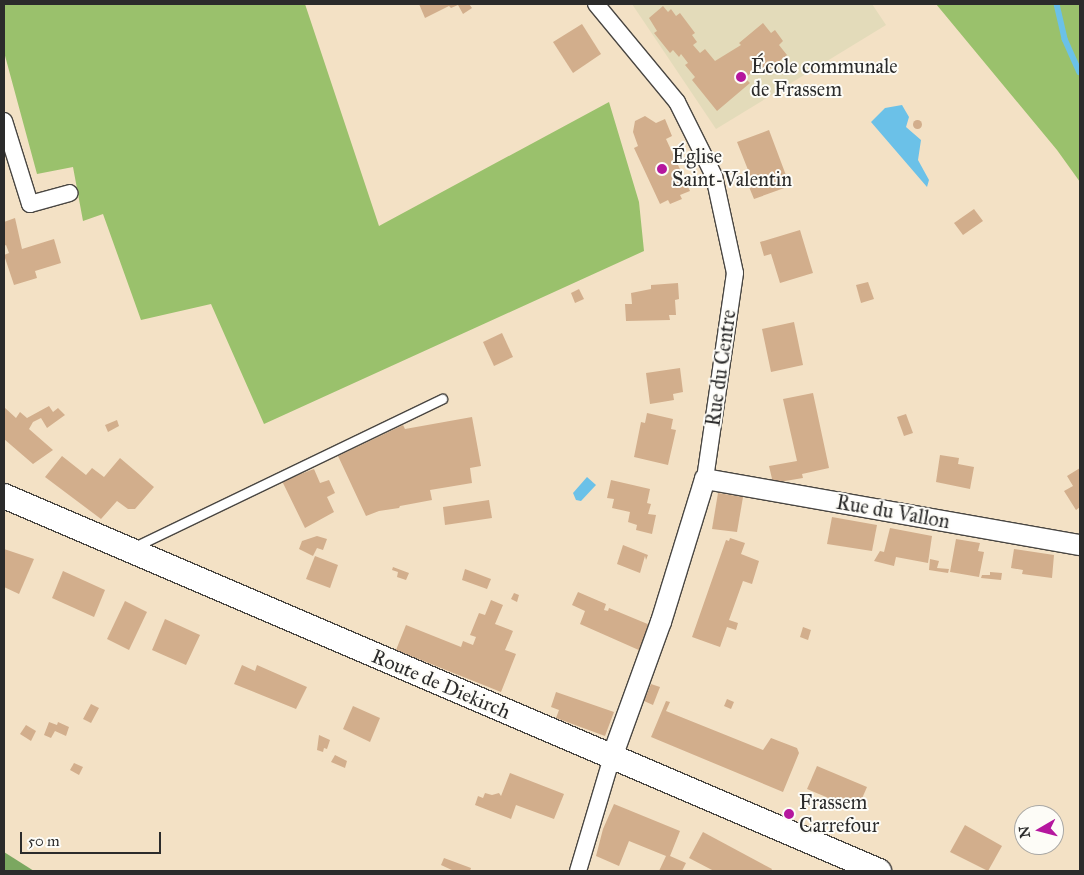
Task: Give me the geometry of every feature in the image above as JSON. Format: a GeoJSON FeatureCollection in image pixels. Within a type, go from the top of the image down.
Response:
{"type":"FeatureCollection","features":[{"type":"Feature","properties":{"kind":"main road","name":"Route de Diekirch"},"geometry":{"type":"LineString","coordinates":[[4,496],[879,871]]}},
{"type":"Feature","properties":{"kind":"street","name":"Rue du Centre"},"geometry":{"type":"LineString","coordinates":[[596,4],[677,102],[714,176],[735,272],[705,479],[661,622],[612,756]]}},
{"type":"Feature","properties":{"kind":"street"},"geometry":{"type":"LineString","coordinates":[[4,121],[30,204],[70,194]]}},
{"type":"Feature","properties":{"kind":"street","name":"Rue du Vallon"},"geometry":{"type":"LineString","coordinates":[[705,479],[1080,545]]}},
{"type":"Feature","properties":{"kind":"street"},"geometry":{"type":"LineString","coordinates":[[578,871],[612,756]]}},
{"type":"Feature","properties":{"kind":"lane"},"geometry":{"type":"LineString","coordinates":[[127,550],[442,399]]}},
{"type":"Feature","properties":{"kind":"shaded area","name":"École communale de Frassem"},"geometry":{"type":"Polygon","coordinates":[[[632,4],[872,4],[886,25],[716,129],[632,4]]]}},
{"type":"Feature","properties":{"kind":"green space"},"geometry":{"type":"Polygon","coordinates":[[[4,4],[305,4],[379,226],[609,102],[639,202],[644,251],[264,424],[211,304],[141,320],[103,214],[83,221],[73,167],[37,174],[4,52],[4,4]]]}},
{"type":"Feature","properties":{"kind":"green space"},"geometry":{"type":"Polygon","coordinates":[[[936,4],[1080,4],[1080,182],[1057,150],[936,4]]]}},
{"type":"Feature","properties":{"kind":"green space"},"geometry":{"type":"Polygon","coordinates":[[[4,852],[34,871],[4,871],[4,852]]]}},
{"type":"Feature","properties":{"kind":"water"},"geometry":{"type":"Polygon","coordinates":[[[902,105],[909,117],[906,127],[921,140],[918,160],[929,180],[927,187],[871,122],[885,108],[902,105]]]}},
{"type":"Feature","properties":{"kind":"water"},"geometry":{"type":"Polygon","coordinates":[[[587,477],[596,485],[581,501],[576,500],[573,493],[587,477]]]}},
{"type":"Feature","properties":{"kind":"building"},"geometry":{"type":"Polygon","coordinates":[[[419,4],[469,4],[472,8],[463,14],[458,5],[451,8],[449,6],[425,18],[419,4]]]}},
{"type":"Feature","properties":{"kind":"building"},"geometry":{"type":"Polygon","coordinates":[[[663,6],[668,12],[671,9],[676,16],[680,13],[695,33],[692,35],[697,42],[693,45],[700,53],[705,49],[715,61],[741,45],[739,43],[763,23],[771,33],[775,30],[783,41],[779,45],[787,55],[762,75],[757,68],[745,78],[750,83],[717,111],[692,80],[695,77],[685,65],[688,63],[681,54],[679,57],[673,50],[670,53],[654,33],[657,31],[649,18],[663,6]]]}},
{"type":"Feature","properties":{"kind":"building"},"geometry":{"type":"Polygon","coordinates":[[[582,24],[601,54],[573,73],[553,42],[582,24]]]}},
{"type":"Feature","properties":{"kind":"building","name":"Église Saint-Valentin"},"geometry":{"type":"Polygon","coordinates":[[[645,116],[656,123],[665,119],[672,136],[666,139],[690,191],[680,195],[682,199],[670,204],[668,200],[660,204],[634,148],[638,146],[633,132],[635,121],[645,116]]]}},
{"type":"Feature","properties":{"kind":"building"},"geometry":{"type":"Polygon","coordinates":[[[917,119],[922,124],[917,129],[912,124],[917,119]]]}},
{"type":"Feature","properties":{"kind":"building"},"geometry":{"type":"Polygon","coordinates":[[[769,130],[790,186],[754,199],[747,182],[752,180],[737,142],[769,130]]]}},
{"type":"Feature","properties":{"kind":"building"},"geometry":{"type":"Polygon","coordinates":[[[974,209],[983,221],[963,235],[954,223],[974,209]]]}},
{"type":"Feature","properties":{"kind":"building"},"geometry":{"type":"Polygon","coordinates":[[[15,218],[22,249],[54,239],[61,263],[35,271],[37,278],[14,285],[4,255],[9,253],[6,245],[4,246],[4,222],[15,218]]]}},
{"type":"Feature","properties":{"kind":"building"},"geometry":{"type":"Polygon","coordinates":[[[800,230],[813,273],[780,283],[771,254],[764,256],[760,242],[800,230]]]}},
{"type":"Feature","properties":{"kind":"building"},"geometry":{"type":"Polygon","coordinates":[[[868,282],[874,299],[861,303],[856,285],[868,282]]]}},
{"type":"Feature","properties":{"kind":"building"},"geometry":{"type":"Polygon","coordinates":[[[678,283],[679,299],[675,300],[676,315],[669,315],[670,320],[626,321],[625,304],[632,304],[631,293],[651,289],[651,285],[678,283]]]}},
{"type":"Feature","properties":{"kind":"building"},"geometry":{"type":"Polygon","coordinates":[[[579,289],[584,299],[575,303],[571,293],[579,289]]]}},
{"type":"Feature","properties":{"kind":"building"},"geometry":{"type":"Polygon","coordinates":[[[794,322],[803,365],[771,372],[762,329],[794,322]]]}},
{"type":"Feature","properties":{"kind":"building"},"geometry":{"type":"Polygon","coordinates":[[[502,333],[513,357],[494,366],[483,342],[502,333]]]}},
{"type":"Feature","properties":{"kind":"building"},"geometry":{"type":"Polygon","coordinates":[[[680,368],[683,392],[673,394],[674,400],[650,404],[646,373],[680,368]]]}},
{"type":"Feature","properties":{"kind":"building"},"geometry":{"type":"Polygon","coordinates":[[[813,393],[829,468],[802,474],[803,478],[773,483],[769,466],[797,461],[783,399],[813,393]]]}},
{"type":"Feature","properties":{"kind":"building"},"geometry":{"type":"Polygon","coordinates":[[[49,406],[53,412],[58,408],[65,415],[47,428],[41,418],[33,422],[29,429],[53,450],[33,464],[4,439],[4,407],[16,418],[20,412],[27,418],[49,406]]]}},
{"type":"Feature","properties":{"kind":"building"},"geometry":{"type":"Polygon","coordinates":[[[647,413],[673,419],[671,429],[676,430],[668,465],[634,457],[641,422],[645,423],[647,413]]]}},
{"type":"Feature","properties":{"kind":"building"},"geometry":{"type":"Polygon","coordinates":[[[906,414],[913,433],[904,436],[897,417],[906,414]]]}},
{"type":"Feature","properties":{"kind":"building"},"geometry":{"type":"Polygon","coordinates":[[[472,417],[481,466],[470,468],[472,483],[430,490],[432,500],[379,511],[366,516],[338,456],[403,425],[405,429],[472,417]]]}},
{"type":"Feature","properties":{"kind":"building"},"geometry":{"type":"Polygon","coordinates":[[[117,420],[119,426],[108,432],[105,425],[117,420]]]}},
{"type":"Feature","properties":{"kind":"building"},"geometry":{"type":"Polygon","coordinates":[[[940,455],[959,458],[958,464],[974,467],[970,489],[936,482],[940,455]]]}},
{"type":"Feature","properties":{"kind":"building"},"geometry":{"type":"Polygon","coordinates":[[[62,456],[86,475],[92,468],[104,477],[120,458],[154,487],[135,509],[128,509],[117,501],[101,519],[45,477],[62,456]]]}},
{"type":"Feature","properties":{"kind":"building"},"geometry":{"type":"Polygon","coordinates":[[[1080,468],[1080,507],[1076,510],[1064,491],[1073,486],[1067,476],[1080,468]]]}},
{"type":"Feature","properties":{"kind":"building"},"geometry":{"type":"Polygon","coordinates":[[[314,469],[320,483],[329,480],[335,493],[327,497],[334,512],[305,528],[282,481],[314,469]]]}},
{"type":"Feature","properties":{"kind":"building"},"geometry":{"type":"Polygon","coordinates":[[[611,480],[650,489],[647,503],[651,504],[648,514],[656,515],[652,534],[636,530],[637,525],[628,522],[630,512],[612,508],[614,499],[607,498],[611,480]]]}},
{"type":"Feature","properties":{"kind":"building"},"geometry":{"type":"Polygon","coordinates":[[[718,493],[743,497],[737,532],[712,529],[718,493]]]}},
{"type":"Feature","properties":{"kind":"building"},"geometry":{"type":"Polygon","coordinates":[[[489,500],[492,518],[445,525],[443,507],[489,500]]]}},
{"type":"Feature","properties":{"kind":"building"},"geometry":{"type":"Polygon","coordinates":[[[832,517],[877,525],[872,551],[827,544],[832,517]]]}},
{"type":"Feature","properties":{"kind":"building"},"geometry":{"type":"Polygon","coordinates":[[[890,528],[932,536],[928,563],[896,557],[894,566],[874,561],[880,551],[884,552],[890,528]]]}},
{"type":"Feature","properties":{"kind":"building"},"geometry":{"type":"Polygon","coordinates":[[[317,536],[327,539],[323,550],[317,548],[313,556],[299,549],[302,541],[317,536]]]}},
{"type":"Feature","properties":{"kind":"building"},"geometry":{"type":"Polygon","coordinates":[[[730,538],[745,543],[741,554],[759,561],[752,584],[743,581],[729,620],[738,623],[736,630],[727,627],[720,647],[692,637],[726,540],[729,541],[730,538]]]}},
{"type":"Feature","properties":{"kind":"building"},"geometry":{"type":"Polygon","coordinates":[[[956,539],[980,543],[978,551],[984,552],[979,577],[950,572],[956,539]]]}},
{"type":"Feature","properties":{"kind":"building"},"geometry":{"type":"Polygon","coordinates":[[[623,545],[648,555],[646,560],[645,556],[640,573],[617,564],[623,545]]]}},
{"type":"Feature","properties":{"kind":"building"},"geometry":{"type":"Polygon","coordinates":[[[4,549],[34,559],[19,594],[4,587],[4,549]]]}},
{"type":"Feature","properties":{"kind":"building"},"geometry":{"type":"Polygon","coordinates":[[[1014,549],[1054,555],[1052,578],[1022,574],[1023,570],[1011,568],[1014,549]]]}},
{"type":"Feature","properties":{"kind":"building"},"geometry":{"type":"Polygon","coordinates":[[[315,556],[338,565],[330,588],[306,579],[315,556]]]}},
{"type":"Feature","properties":{"kind":"building"},"geometry":{"type":"Polygon","coordinates":[[[930,559],[939,561],[937,568],[949,569],[948,573],[929,570],[930,559]]]}},
{"type":"Feature","properties":{"kind":"building"},"geometry":{"type":"Polygon","coordinates":[[[393,567],[409,573],[406,580],[397,577],[398,572],[392,570],[393,567]]]}},
{"type":"Feature","properties":{"kind":"building"},"geometry":{"type":"Polygon","coordinates":[[[465,569],[491,579],[487,589],[462,580],[465,569]]]}},
{"type":"Feature","properties":{"kind":"building"},"geometry":{"type":"Polygon","coordinates":[[[63,571],[105,590],[94,617],[52,598],[63,571]]]}},
{"type":"Feature","properties":{"kind":"building"},"geometry":{"type":"Polygon","coordinates":[[[990,572],[1002,573],[1001,580],[981,578],[982,575],[990,575],[990,572]]]}},
{"type":"Feature","properties":{"kind":"building"},"geometry":{"type":"Polygon","coordinates":[[[578,592],[606,604],[604,610],[608,611],[609,608],[650,625],[641,651],[580,624],[585,611],[572,605],[578,592]]]}},
{"type":"Feature","properties":{"kind":"building"},"geometry":{"type":"Polygon","coordinates":[[[514,593],[519,595],[517,602],[511,599],[514,593]]]}},
{"type":"Feature","properties":{"kind":"building"},"geometry":{"type":"Polygon","coordinates":[[[491,600],[503,605],[495,624],[513,631],[505,650],[516,654],[501,692],[396,650],[406,625],[461,647],[463,641],[473,645],[476,637],[470,635],[479,613],[485,615],[491,600]]]}},
{"type":"Feature","properties":{"kind":"building"},"geometry":{"type":"Polygon","coordinates":[[[125,601],[147,612],[129,650],[107,639],[125,601]]]}},
{"type":"Feature","properties":{"kind":"building"},"geometry":{"type":"Polygon","coordinates":[[[165,619],[200,635],[186,665],[152,650],[165,619]]]}},
{"type":"Feature","properties":{"kind":"building"},"geometry":{"type":"Polygon","coordinates":[[[803,627],[811,630],[808,640],[800,637],[803,627]]]}},
{"type":"Feature","properties":{"kind":"building"},"geometry":{"type":"Polygon","coordinates":[[[242,665],[255,671],[257,665],[307,687],[296,709],[234,684],[242,665]]]}},
{"type":"Feature","properties":{"kind":"building"},"geometry":{"type":"Polygon","coordinates":[[[651,684],[660,687],[653,705],[644,701],[651,684]]]}},
{"type":"Feature","properties":{"kind":"building"},"geometry":{"type":"Polygon","coordinates":[[[556,692],[614,712],[605,736],[556,718],[559,710],[551,707],[556,692]]]}},
{"type":"Feature","properties":{"kind":"building"},"geometry":{"type":"Polygon","coordinates":[[[727,699],[734,702],[731,709],[724,706],[727,699]]]}},
{"type":"Feature","properties":{"kind":"building"},"geometry":{"type":"Polygon","coordinates":[[[666,701],[670,702],[666,711],[763,750],[771,738],[797,748],[799,753],[783,792],[651,737],[666,701]]]}},
{"type":"Feature","properties":{"kind":"building"},"geometry":{"type":"Polygon","coordinates":[[[91,704],[99,708],[91,723],[83,719],[91,704]]]}},
{"type":"Feature","properties":{"kind":"building"},"geometry":{"type":"Polygon","coordinates":[[[353,706],[380,718],[370,742],[343,729],[353,706]]]}},
{"type":"Feature","properties":{"kind":"building"},"geometry":{"type":"Polygon","coordinates":[[[49,722],[57,725],[58,722],[69,727],[66,736],[55,731],[51,738],[44,735],[49,722]]]}},
{"type":"Feature","properties":{"kind":"building"},"geometry":{"type":"Polygon","coordinates":[[[26,725],[36,731],[31,741],[20,734],[26,725]]]}},
{"type":"Feature","properties":{"kind":"building"},"geometry":{"type":"Polygon","coordinates":[[[319,735],[330,740],[327,749],[324,748],[323,752],[317,750],[319,735]]]}},
{"type":"Feature","properties":{"kind":"building"},"geometry":{"type":"Polygon","coordinates":[[[335,755],[347,761],[345,768],[331,762],[335,755]]]}},
{"type":"Feature","properties":{"kind":"building"},"geometry":{"type":"Polygon","coordinates":[[[74,763],[83,767],[79,775],[70,770],[74,763]]]}},
{"type":"Feature","properties":{"kind":"building"},"geometry":{"type":"Polygon","coordinates":[[[817,766],[867,787],[857,810],[807,789],[817,766]]]}},
{"type":"Feature","properties":{"kind":"building"},"geometry":{"type":"Polygon","coordinates":[[[510,773],[564,794],[554,819],[516,805],[511,819],[475,805],[478,796],[483,798],[485,793],[492,795],[499,793],[501,796],[510,773]]]}},
{"type":"Feature","properties":{"kind":"building"},"geometry":{"type":"Polygon","coordinates":[[[614,804],[680,831],[670,856],[686,863],[682,871],[659,871],[666,856],[629,841],[619,866],[596,856],[603,829],[614,804]]]}},
{"type":"Feature","properties":{"kind":"building"},"geometry":{"type":"Polygon","coordinates":[[[965,825],[1002,846],[988,871],[950,852],[965,825]]]}},
{"type":"Feature","properties":{"kind":"building"},"geometry":{"type":"Polygon","coordinates":[[[703,832],[772,869],[771,871],[714,871],[689,858],[703,832]]]}},
{"type":"Feature","properties":{"kind":"building"},"geometry":{"type":"Polygon","coordinates":[[[444,858],[471,868],[470,871],[454,871],[441,865],[444,858]]]}},
{"type":"Feature","properties":{"kind":"waterway"},"geometry":{"type":"LineString","coordinates":[[1057,4],[1065,39],[1080,72]]}},
{"type":"Feature","properties":{"kind":"place","name":"École communale de Frassem"},"geometry":{"type":"Point","coordinates":[741,77]}},
{"type":"Feature","properties":{"kind":"place","name":"Église Saint-Valentin"},"geometry":{"type":"Point","coordinates":[662,169]}},
{"type":"Feature","properties":{"kind":"place","name":"Frassem Carrefour"},"geometry":{"type":"Point","coordinates":[789,814]}}]}
